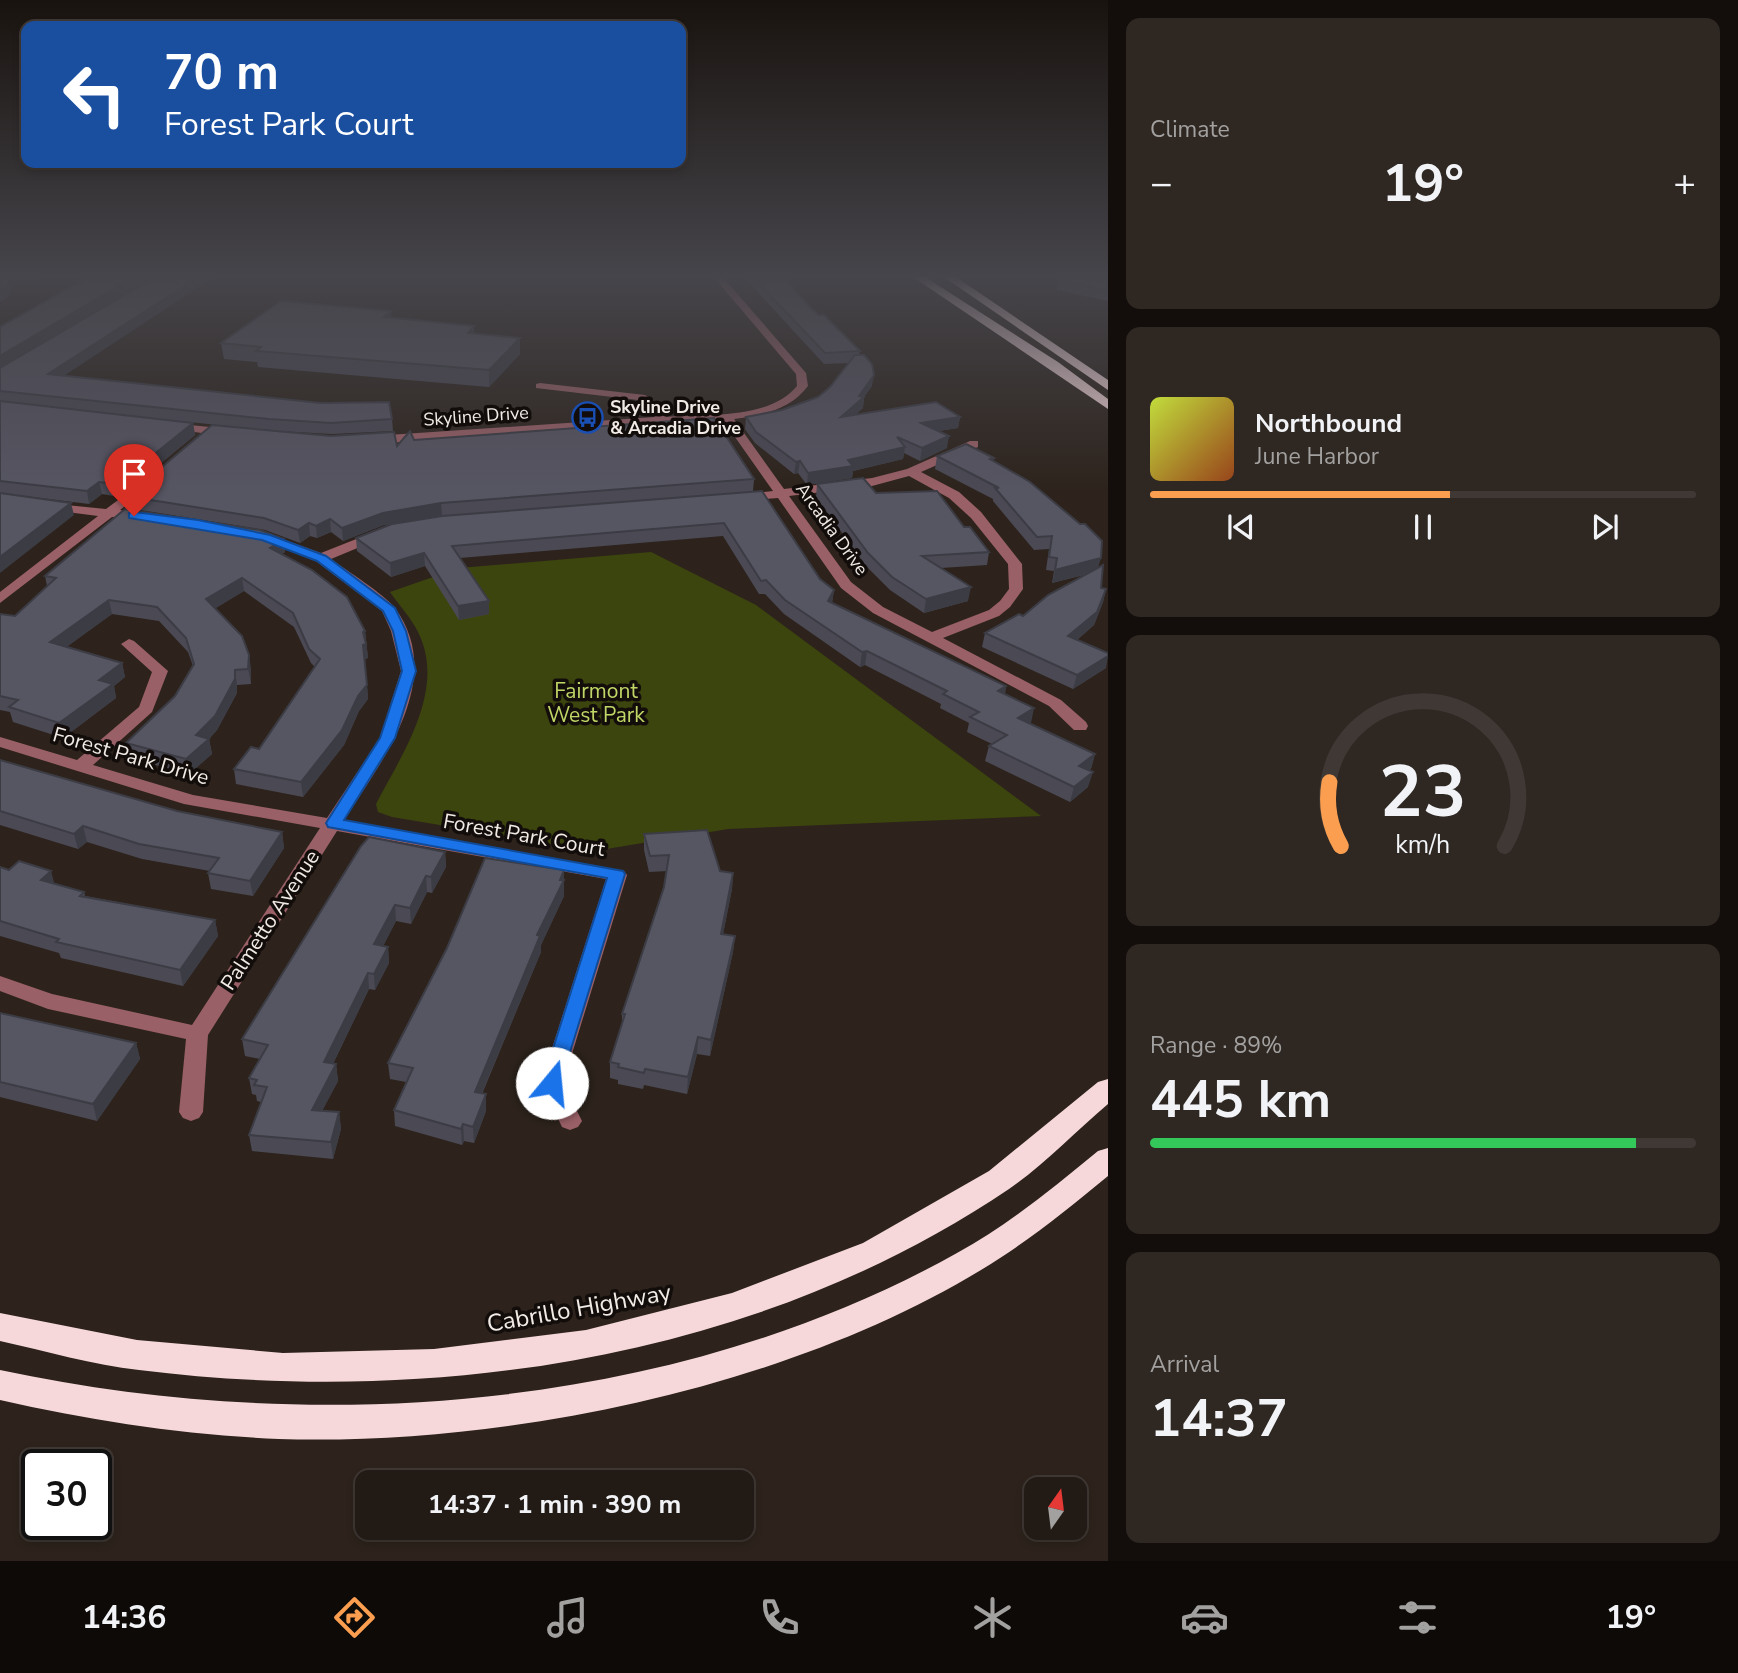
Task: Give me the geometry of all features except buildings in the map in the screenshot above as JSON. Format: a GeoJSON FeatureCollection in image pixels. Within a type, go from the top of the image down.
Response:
{"type":"FeatureCollection","features":[{"type":"Feature","properties":{"kind":"highway"},"geometry":{"type":"LineString","coordinates":[[1028,348],[1108,405]]}},
{"type":"Feature","properties":{"kind":"highway"},"geometry":{"type":"LineString","coordinates":[[1052,348],[1108,386]]}},
{"type":"Feature","properties":{"kind":"highway","name":"Cabrillo Highway"},"geometry":{"type":"LineString","coordinates":[[0,1327],[94,1349],[265,1368],[429,1364],[592,1343],[750,1302],[882,1248],[946,1214],[997,1182],[1046,1146],[1108,1090]]}},
{"type":"Feature","properties":{"kind":"highway"},"geometry":{"type":"LineString","coordinates":[[0,1385],[68,1401],[253,1422],[430,1418],[605,1394],[775,1349],[847,1321],[983,1252],[1038,1217],[1108,1159]]}},
{"type":"Feature","properties":{"kind":"street","name":"Skyline Drive"},"geometry":{"type":"LineString","coordinates":[[363,441],[726,416],[764,410],[790,400],[799,393],[803,379],[797,366],[781,348]]}},
{"type":"Feature","properties":{"kind":"street"},"geometry":{"type":"LineString","coordinates":[[540,386],[630,395],[651,402],[662,420]]}},
{"type":"Feature","properties":{"kind":"street","name":"Arcadia Drive"},"geometry":{"type":"LineString","coordinates":[[726,416],[846,585],[878,610],[1055,703],[1080,726]]}},
{"type":"Feature","properties":{"kind":"street"},"geometry":{"type":"LineString","coordinates":[[155,425],[243,435]]}},
{"type":"Feature","properties":{"kind":"street"},"geometry":{"type":"LineString","coordinates":[[192,446],[210,431]]}},
{"type":"Feature","properties":{"kind":"street"},"geometry":{"type":"LineString","coordinates":[[728,499],[783,495],[872,482],[911,472],[974,444]]}},
{"type":"Feature","properties":{"kind":"street"},"geometry":{"type":"LineString","coordinates":[[0,599],[112,513],[166,467]]}},
{"type":"Feature","properties":{"kind":"street"},"geometry":{"type":"LineString","coordinates":[[911,472],[954,495],[976,515],[1015,564],[1016,589],[1005,604],[994,613],[930,638]]}},
{"type":"Feature","properties":{"kind":"street"},"geometry":{"type":"LineString","coordinates":[[37,504],[161,519]]}},
{"type":"Feature","properties":{"kind":"street"},"geometry":{"type":"LineString","coordinates":[[321,558],[389,530]]}},
{"type":"Feature","properties":{"kind":"street","name":"Palmetto Avenue"},"geometry":{"type":"LineString","coordinates":[[197,1034],[388,738],[409,671],[399,631],[388,608],[321,558],[252,535]]}},
{"type":"Feature","properties":{"kind":"street"},"geometry":{"type":"LineString","coordinates":[[82,765],[146,709],[160,671],[129,644]]}},
{"type":"Feature","properties":{"kind":"street","name":"Forest Park Drive"},"geometry":{"type":"LineString","coordinates":[[0,742],[190,800],[334,823]]}},
{"type":"Feature","properties":{"kind":"street","name":"Forest Park Court"},"geometry":{"type":"LineString","coordinates":[[334,823],[617,874],[552,1083],[570,1121]]}},
{"type":"Feature","properties":{"kind":"street"},"geometry":{"type":"LineString","coordinates":[[0,983],[48,1001],[197,1034],[191,1112]]}},
{"type":"Feature","properties":{"kind":"green space","name":"Fairmont West Park"},"geometry":{"type":"Polygon","coordinates":[[[651,552],[756,605],[1041,816],[728,829],[594,851],[392,817],[378,812],[376,804],[418,721],[427,676],[426,654],[418,632],[390,592],[459,568],[651,552]]]}},
{"type":"Feature","properties":{"kind":"place","name":"Skyline Drive & Arcadia Drive"},"geometry":{"type":"Point","coordinates":[587,417]}},
{"type":"Feature","properties":{"kind":"route"},"geometry":{"type":"LineString","coordinates":[[134,516],[198,524],[265,537],[321,558],[388,608],[399,631],[409,671],[388,738],[334,823],[617,874],[552,1083]]}}]}
